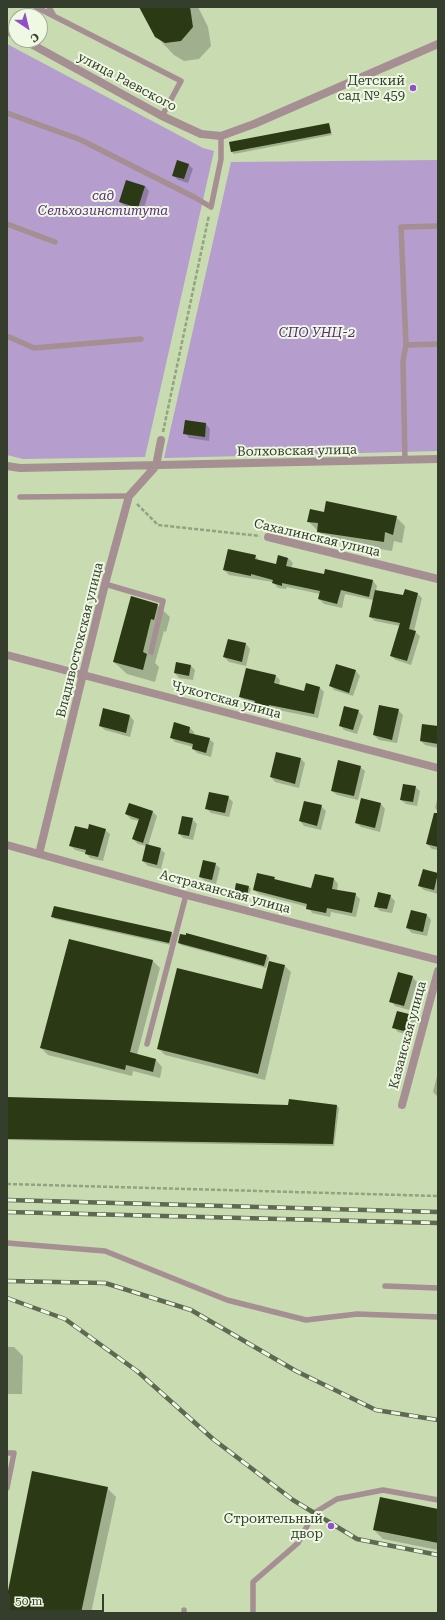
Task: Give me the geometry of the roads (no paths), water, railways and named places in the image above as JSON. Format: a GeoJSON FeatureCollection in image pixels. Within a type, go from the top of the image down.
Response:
{"type":"FeatureCollection","features":[{"type":"Feature","properties":{"kind":"street"},"geometry":{"type":"LineString","coordinates":[[221,136],[438,44]]}},
{"type":"Feature","properties":{"kind":"street","name":"улица Раевского"},"geometry":{"type":"LineString","coordinates":[[39,48],[162,116],[201,134],[221,136]]}},
{"type":"Feature","properties":{"kind":"street"},"geometry":{"type":"LineString","coordinates":[[7,466],[20,468],[156,466],[161,440]]}},
{"type":"Feature","properties":{"kind":"street","name":"Волховская улица"},"geometry":{"type":"LineString","coordinates":[[156,466],[438,459]]}},
{"type":"Feature","properties":{"kind":"street","name":"Владивостокская улица"},"geometry":{"type":"LineString","coordinates":[[39,854],[105,584],[129,496],[156,466]]}},
{"type":"Feature","properties":{"kind":"street","name":"Сахалинская улица"},"geometry":{"type":"LineString","coordinates":[[268,537],[438,579]]}},
{"type":"Feature","properties":{"kind":"street","name":"Чукотская улица"},"geometry":{"type":"LineString","coordinates":[[7,655],[438,768]]}},
{"type":"Feature","properties":{"kind":"street","name":"Астраханская улица"},"geometry":{"type":"LineString","coordinates":[[7,845],[186,895],[438,960]]}},
{"type":"Feature","properties":{"kind":"street","name":"Казанская улица"},"geometry":{"type":"LineString","coordinates":[[402,1105],[438,971]]}},
{"type":"Feature","properties":{"kind":"lane"},"geometry":{"type":"LineString","coordinates":[[36,7],[181,81],[162,116]]}},
{"type":"Feature","properties":{"kind":"lane"},"geometry":{"type":"LineString","coordinates":[[49,7],[54,16]]}},
{"type":"Feature","properties":{"kind":"lane"},"geometry":{"type":"LineString","coordinates":[[7,113],[81,140],[211,207],[221,159],[221,136]]}},
{"type":"Feature","properties":{"kind":"lane"},"geometry":{"type":"LineString","coordinates":[[7,224],[55,242]]}},
{"type":"Feature","properties":{"kind":"lane"},"geometry":{"type":"LineString","coordinates":[[404,460],[403,360],[406,345],[401,226],[438,226]]}},
{"type":"Feature","properties":{"kind":"lane"},"geometry":{"type":"LineString","coordinates":[[7,336],[34,348],[141,339]]}},
{"type":"Feature","properties":{"kind":"lane"},"geometry":{"type":"LineString","coordinates":[[406,345],[438,344]]}},
{"type":"Feature","properties":{"kind":"lane"},"geometry":{"type":"LineString","coordinates":[[20,497],[129,496]]}},
{"type":"Feature","properties":{"kind":"lane"},"geometry":{"type":"LineString","coordinates":[[105,584],[164,601],[151,652]]}},
{"type":"Feature","properties":{"kind":"lane"},"geometry":{"type":"LineString","coordinates":[[147,1044],[186,895]]}},
{"type":"Feature","properties":{"kind":"lane"},"geometry":{"type":"LineString","coordinates":[[7,1243],[104,1251],[227,1300],[306,1320],[357,1314],[438,1317]]}},
{"type":"Feature","properties":{"kind":"lane"},"geometry":{"type":"LineString","coordinates":[[385,1286],[438,1288]]}},
{"type":"Feature","properties":{"kind":"lane"},"geometry":{"type":"LineString","coordinates":[[7,1453],[14,1453],[7,1488]]}},
{"type":"Feature","properties":{"kind":"lane"},"geometry":{"type":"LineString","coordinates":[[253,1613],[253,1582],[298,1543],[314,1513],[336,1499],[383,1490],[438,1500]]}},
{"type":"Feature","properties":{"kind":"railway"},"geometry":{"type":"LineString","coordinates":[[7,1200],[438,1212]]}},
{"type":"Feature","properties":{"kind":"railway"},"geometry":{"type":"LineString","coordinates":[[7,1212],[438,1223]]}},
{"type":"Feature","properties":{"kind":"railway"},"geometry":{"type":"LineString","coordinates":[[7,1281],[105,1283],[191,1310],[296,1371],[376,1410],[438,1420]]}},
{"type":"Feature","properties":{"kind":"railway"},"geometry":{"type":"LineString","coordinates":[[7,1298],[65,1319],[137,1371],[213,1439],[293,1500],[357,1539],[438,1555]]}},
{"type":"Feature","properties":{"kind":"place","name":"Детский сад № 459"},"geometry":{"type":"Point","coordinates":[413,88]}},
{"type":"Feature","properties":{"kind":"place","name":"Строительный двор"},"geometry":{"type":"Point","coordinates":[331,1526]}},
{"type":"Feature","properties":{"kind":"park label","name":"сад Сельхозинститута"},"geometry":{"type":"Point","coordinates":[103,204]}},
{"type":"Feature","properties":{"kind":"park label","name":"СПО УНЦ-2"},"geometry":{"type":"Point","coordinates":[317,333]}}]}
